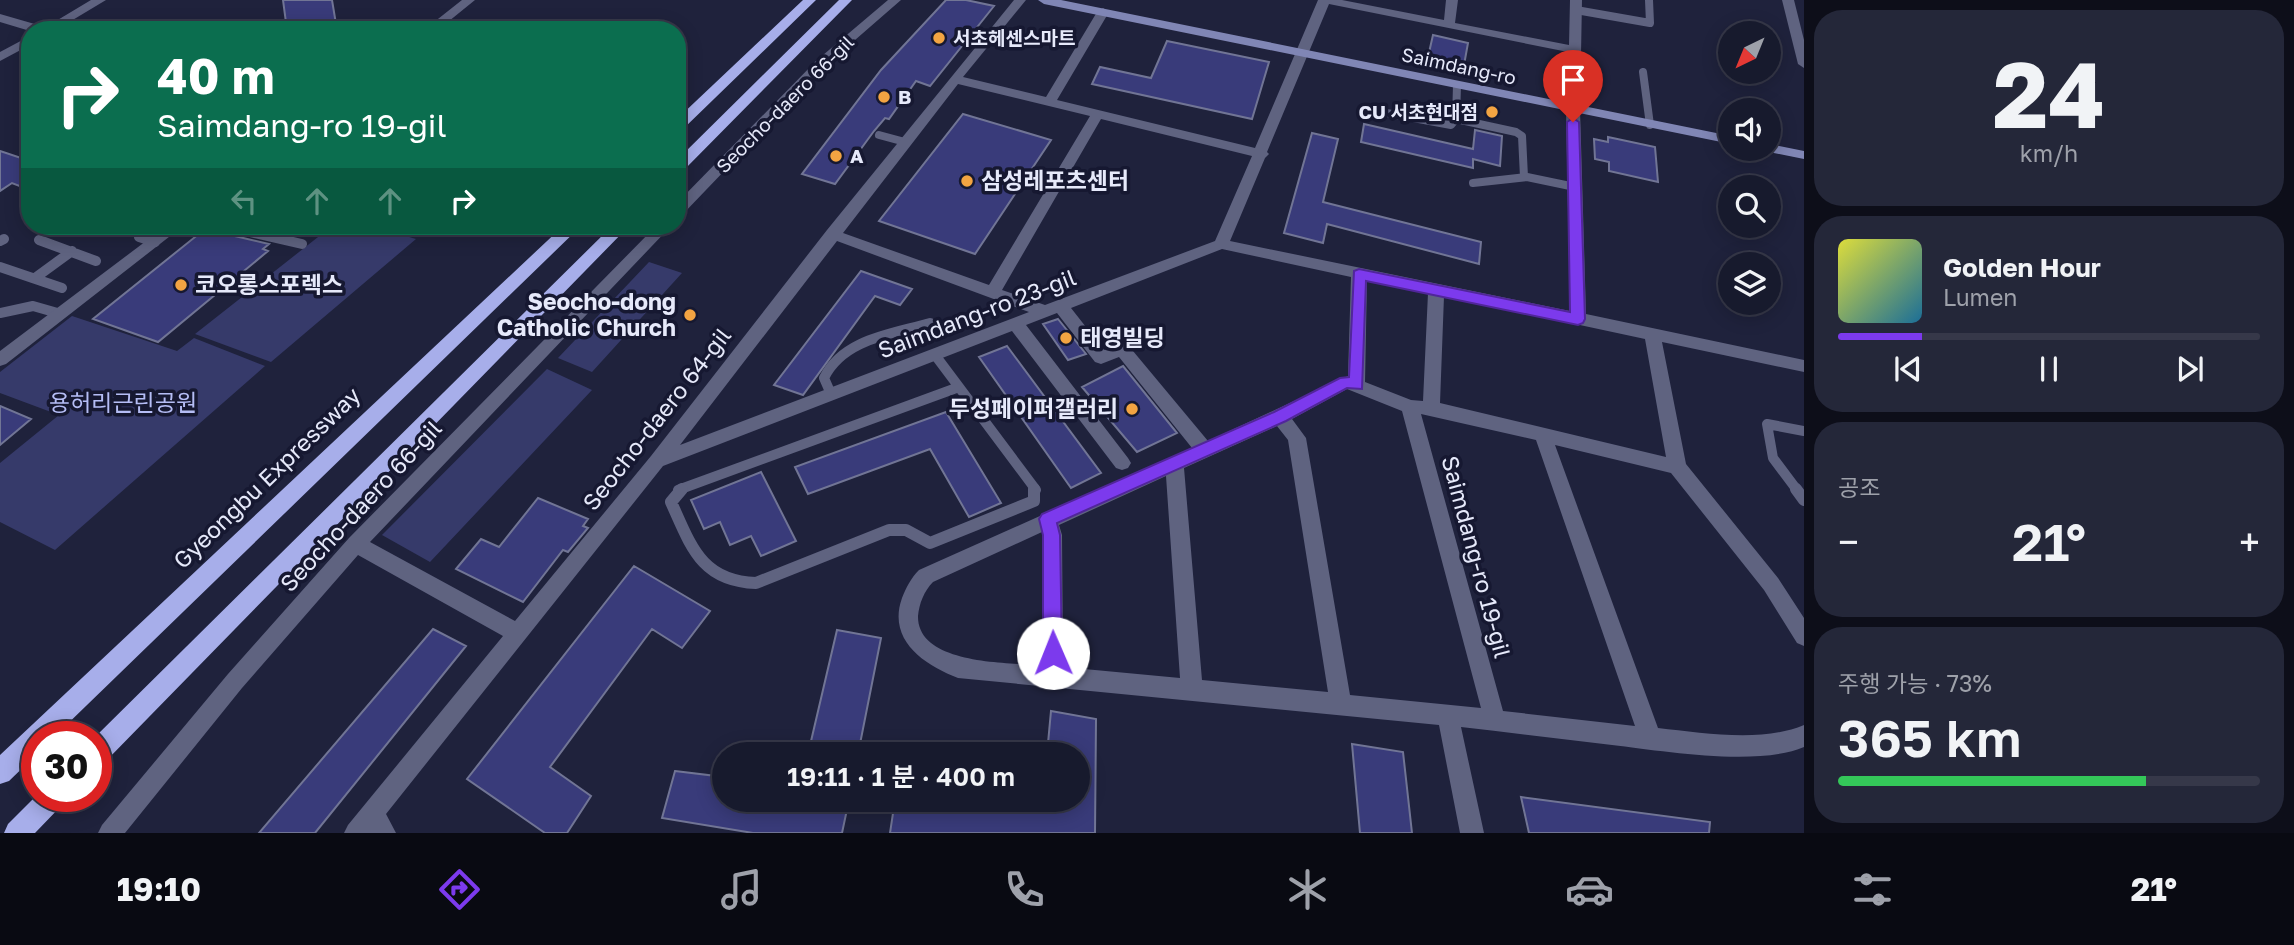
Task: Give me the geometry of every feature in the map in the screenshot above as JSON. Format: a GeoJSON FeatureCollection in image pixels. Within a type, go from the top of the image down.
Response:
{"type":"FeatureCollection","features":[{"type":"Feature","properties":{"kind":"highway"},"geometry":{"type":"LineString","coordinates":[[686,118],[810,0]]}},
{"type":"Feature","properties":{"kind":"highway"},"geometry":{"type":"LineString","coordinates":[[686,160],[846,0]]}},
{"type":"Feature","properties":{"kind":"highway","name":"Gyeongbu Expressway"},"geometry":{"type":"LineString","coordinates":[[0,772],[564,235]]}},
{"type":"Feature","properties":{"kind":"highway"},"geometry":{"type":"LineString","coordinates":[[112,737],[612,235]]}},
{"type":"Feature","properties":{"kind":"highway"},"geometry":{"type":"LineString","coordinates":[[17,833],[37,812]]}},
{"type":"Feature","properties":{"kind":"main road","name":"Saimdang-ro"},"geometry":{"type":"LineString","coordinates":[[1044,0],[1718,138]]}},
{"type":"Feature","properties":{"kind":"main road"},"geometry":{"type":"LineString","coordinates":[[1781,150],[1804,155]]}},
{"type":"Feature","properties":{"kind":"street"},"geometry":{"type":"LineString","coordinates":[[65,20],[100,0]]}},
{"type":"Feature","properties":{"kind":"street"},"geometry":{"type":"LineString","coordinates":[[442,21],[469,0]]}},
{"type":"Feature","properties":{"kind":"street","name":"Seocho-daero 66-gil"},"geometry":{"type":"LineString","coordinates":[[686,203],[820,64],[895,0]]}},
{"type":"Feature","properties":{"kind":"street","name":"Seocho-daero 64-gil"},"geometry":{"type":"LineString","coordinates":[[356,833],[379,823],[519,634],[832,234],[1020,0]]}},
{"type":"Feature","properties":{"kind":"street"},"geometry":{"type":"LineString","coordinates":[[1575,50],[1325,0],[1222,244],[1804,366]]}},
{"type":"Feature","properties":{"kind":"street"},"geometry":{"type":"LineString","coordinates":[[1449,25],[1452,0]]}},
{"type":"Feature","properties":{"kind":"street"},"geometry":{"type":"LineString","coordinates":[[1788,0],[1798,16],[1803,56]]}},
{"type":"Feature","properties":{"kind":"street"},"geometry":{"type":"LineString","coordinates":[[1576,5],[1573,109],[1578,319]]}},
{"type":"Feature","properties":{"kind":"street"},"geometry":{"type":"LineString","coordinates":[[1049,103],[1103,12]]}},
{"type":"Feature","properties":{"kind":"street"},"geometry":{"type":"LineString","coordinates":[[0,18],[21,24]]}},
{"type":"Feature","properties":{"kind":"street"},"geometry":{"type":"LineString","coordinates":[[0,57],[21,45]]}},
{"type":"Feature","properties":{"kind":"street"},"geometry":{"type":"LineString","coordinates":[[955,79],[1262,154]]}},
{"type":"Feature","properties":{"kind":"street"},"geometry":{"type":"LineString","coordinates":[[993,292],[1097,115]]}},
{"type":"Feature","properties":{"kind":"street"},"geometry":{"type":"LineString","coordinates":[[832,234],[993,292],[1054,309],[1101,358],[1122,349],[1204,450]]}},
{"type":"Feature","properties":{"kind":"street"},"geometry":{"type":"LineString","coordinates":[[0,360],[61,314],[147,240],[157,235]]}},
{"type":"Feature","properties":{"kind":"street","name":"Seocho-daero 66-gil"},"geometry":{"type":"LineString","coordinates":[[110,833],[235,681],[356,544],[655,235]]}},
{"type":"Feature","properties":{"kind":"street","name":"Saimdang-ro 23-gil"},"geometry":{"type":"LineString","coordinates":[[656,461],[1222,244]]}},
{"type":"Feature","properties":{"kind":"street"},"geometry":{"type":"LineString","coordinates":[[1356,384],[1359,274]]}},
{"type":"Feature","properties":{"kind":"street"},"geometry":{"type":"LineString","coordinates":[[1431,408],[1436,289]]}},
{"type":"Feature","properties":{"kind":"street"},"geometry":{"type":"LineString","coordinates":[[1016,324],[1122,463]]}},
{"type":"Feature","properties":{"kind":"street"},"geometry":{"type":"LineString","coordinates":[[1653,336],[1677,467],[1771,584],[1804,636]]}},
{"type":"Feature","properties":{"kind":"street"},"geometry":{"type":"LineString","coordinates":[[1677,467],[1431,408],[1410,407],[1346,382],[1280,417],[929,574],[920,580],[908,607],[906,620],[921,646],[935,659],[958,668],[1448,715],[1651,739],[1774,745],[1798,742],[1804,736]]}},
{"type":"Feature","properties":{"kind":"street","name":"Saimdang-ro 19-gil"},"geometry":{"type":"LineString","coordinates":[[1410,407],[1495,720]]}},
{"type":"Feature","properties":{"kind":"street"},"geometry":{"type":"LineString","coordinates":[[1280,417],[1297,438],[1340,706]]}},
{"type":"Feature","properties":{"kind":"street"},"geometry":{"type":"LineString","coordinates":[[1543,435],[1651,739]]}},
{"type":"Feature","properties":{"kind":"street"},"geometry":{"type":"LineString","coordinates":[[1174,463],[1192,691]]}},
{"type":"Feature","properties":{"kind":"street"},"geometry":{"type":"LineString","coordinates":[[1048,519],[1052,535],[1053,677]]}},
{"type":"Feature","properties":{"kind":"street"},"geometry":{"type":"LineString","coordinates":[[356,544],[519,634]]}},
{"type":"Feature","properties":{"kind":"street"},"geometry":{"type":"LineString","coordinates":[[1448,715],[1472,833]]}},
{"type":"Feature","properties":{"kind":"lane"},"geometry":{"type":"LineString","coordinates":[[1576,5],[1650,23],[1648,0]]}},
{"type":"Feature","properties":{"kind":"lane"},"geometry":{"type":"LineString","coordinates":[[1643,72],[1650,125]]}},
{"type":"Feature","properties":{"kind":"lane"},"geometry":{"type":"LineString","coordinates":[[1381,112],[1451,125],[1455,119],[1457,85]]}},
{"type":"Feature","properties":{"kind":"lane"},"geometry":{"type":"LineString","coordinates":[[1455,119],[1516,132],[1522,136],[1524,177]]}},
{"type":"Feature","properties":{"kind":"lane"},"geometry":{"type":"LineString","coordinates":[[879,135],[905,142]]}},
{"type":"Feature","properties":{"kind":"lane"},"geometry":{"type":"LineString","coordinates":[[1474,183],[1524,177],[1575,187]]}},
{"type":"Feature","properties":{"kind":"lane"},"geometry":{"type":"LineString","coordinates":[[263,235],[302,244]]}},
{"type":"Feature","properties":{"kind":"lane"},"geometry":{"type":"LineString","coordinates":[[38,240],[96,261]]}},
{"type":"Feature","properties":{"kind":"lane"},"geometry":{"type":"LineString","coordinates":[[34,278],[72,251]]}},
{"type":"Feature","properties":{"kind":"lane"},"geometry":{"type":"LineString","coordinates":[[1,268],[62,288]]}},
{"type":"Feature","properties":{"kind":"lane"},"geometry":{"type":"LineString","coordinates":[[0,313],[33,306],[61,314]]}},
{"type":"Feature","properties":{"kind":"lane"},"geometry":{"type":"LineString","coordinates":[[831,394],[824,378],[826,370],[840,353],[930,323]]}},
{"type":"Feature","properties":{"kind":"lane"},"geometry":{"type":"LineString","coordinates":[[935,355],[959,387],[1036,491],[1030,504],[930,543],[911,531],[898,528],[889,530],[756,583],[740,584],[707,570],[694,550],[671,502],[678,490],[959,387]]}},
{"type":"Feature","properties":{"kind":"lane"},"geometry":{"type":"LineString","coordinates":[[1804,431],[1767,424],[1773,458],[1804,500]]}},
{"type":"Feature","properties":{"kind":"green space"},"geometry":{"type":"Polygon","coordinates":[[[321,235],[402,235],[416,239],[271,362],[195,334],[321,235]]]}},
{"type":"Feature","properties":{"kind":"green space"},"geometry":{"type":"Polygon","coordinates":[[[649,262],[682,273],[592,372],[558,358],[649,262]]]}},
{"type":"Feature","properties":{"kind":"green space","name":"용허리근린공원"},"geometry":{"type":"Polygon","coordinates":[[[72,316],[177,351],[194,338],[265,366],[55,550],[0,522],[0,463],[59,415],[0,393],[0,372],[72,316]]]}},
{"type":"Feature","properties":{"kind":"green space"},"geometry":{"type":"Polygon","coordinates":[[[547,369],[592,390],[430,562],[382,535],[547,369]]]}},
{"type":"Feature","properties":{"kind":"building"},"geometry":{"type":"Polygon","coordinates":[[[283,0],[332,0],[336,21],[286,21],[283,0]]]}},
{"type":"Feature","properties":{"kind":"building"},"geometry":{"type":"Polygon","coordinates":[[[946,0],[966,0],[994,6],[930,86],[916,81],[889,119],[885,118],[874,131],[835,184],[802,174],[881,70],[946,0]]]}},
{"type":"Feature","properties":{"kind":"building"},"geometry":{"type":"Polygon","coordinates":[[[1433,35],[1468,43],[1464,65],[1428,57],[1433,35]]]}},
{"type":"Feature","properties":{"kind":"building"},"geometry":{"type":"Polygon","coordinates":[[[1167,41],[1269,62],[1252,119],[1092,84],[1100,67],[1151,78],[1167,41]]]}},
{"type":"Feature","properties":{"kind":"building","name":"삼성레포츠센터"},"geometry":{"type":"Polygon","coordinates":[[[963,114],[1051,140],[975,254],[879,221],[963,114]]]}},
{"type":"Feature","properties":{"kind":"building"},"geometry":{"type":"Polygon","coordinates":[[[1364,124],[1473,149],[1475,130],[1502,136],[1500,166],[1473,159],[1473,168],[1361,142],[1364,124]]]}},
{"type":"Feature","properties":{"kind":"building"},"geometry":{"type":"Polygon","coordinates":[[[1312,133],[1338,139],[1323,202],[1481,242],[1479,264],[1327,224],[1323,243],[1284,233],[1312,133]]]}},
{"type":"Feature","properties":{"kind":"building"},"geometry":{"type":"Polygon","coordinates":[[[1608,137],[1655,147],[1658,182],[1609,171],[1609,162],[1595,159],[1594,139],[1608,142],[1608,137]]]}},
{"type":"Feature","properties":{"kind":"building"},"geometry":{"type":"Polygon","coordinates":[[[0,151],[21,158],[21,186],[12,183],[0,191],[0,151]]]}},
{"type":"Feature","properties":{"kind":"building","name":"코오롱스포렉스"},"geometry":{"type":"Polygon","coordinates":[[[198,235],[231,235],[269,244],[263,249],[268,251],[158,342],[93,319],[198,235]]]}},
{"type":"Feature","properties":{"kind":"building"},"geometry":{"type":"Polygon","coordinates":[[[861,271],[912,289],[900,305],[875,296],[803,395],[774,385],[861,271]]]}},
{"type":"Feature","properties":{"kind":"building","name":"태영빌딩"},"geometry":{"type":"Polygon","coordinates":[[[1058,319],[1086,354],[1068,360],[1043,324],[1058,319]]]}},
{"type":"Feature","properties":{"kind":"building"},"geometry":{"type":"Polygon","coordinates":[[[1007,346],[1101,473],[1071,488],[979,357],[1007,346]]]}},
{"type":"Feature","properties":{"kind":"building","name":"두성페이퍼갤러리"},"geometry":{"type":"Polygon","coordinates":[[[1123,366],[1177,433],[1137,452],[1082,387],[1123,366]]]}},
{"type":"Feature","properties":{"kind":"building"},"geometry":{"type":"Polygon","coordinates":[[[0,406],[31,419],[0,445],[0,406]]]}},
{"type":"Feature","properties":{"kind":"building"},"geometry":{"type":"Polygon","coordinates":[[[946,412],[1001,503],[969,517],[930,449],[808,494],[795,467],[946,412]]]}},
{"type":"Feature","properties":{"kind":"building"},"geometry":{"type":"Polygon","coordinates":[[[761,472],[796,541],[761,556],[751,536],[730,545],[720,522],[704,529],[691,500],[761,472]]]}},
{"type":"Feature","properties":{"kind":"building"},"geometry":{"type":"Polygon","coordinates":[[[538,498],[588,519],[583,526],[588,528],[568,552],[563,550],[523,602],[456,569],[481,539],[499,547],[538,498]]]}},
{"type":"Feature","properties":{"kind":"building"},"geometry":{"type":"Polygon","coordinates":[[[634,566],[710,611],[682,648],[652,629],[550,767],[591,796],[567,833],[545,833],[467,779],[634,566]]]}},
{"type":"Feature","properties":{"kind":"building"},"geometry":{"type":"Polygon","coordinates":[[[433,629],[466,646],[315,833],[259,833],[433,629]]]}},
{"type":"Feature","properties":{"kind":"building"},"geometry":{"type":"Polygon","coordinates":[[[837,630],[881,638],[860,742],[811,742],[837,630]]]}},
{"type":"Feature","properties":{"kind":"building"},"geometry":{"type":"Polygon","coordinates":[[[1051,711],[1096,719],[1095,833],[890,833],[893,812],[1090,812],[1090,742],[1048,742],[1051,711]]]}},
{"type":"Feature","properties":{"kind":"building"},"geometry":{"type":"Polygon","coordinates":[[[1352,744],[1403,752],[1412,833],[1360,833],[1352,744]]]}},
{"type":"Feature","properties":{"kind":"building"},"geometry":{"type":"Polygon","coordinates":[[[675,771],[712,776],[712,812],[846,812],[842,833],[753,833],[662,818],[675,771]]]}},
{"type":"Feature","properties":{"kind":"building"},"geometry":{"type":"Polygon","coordinates":[[[1521,797],[1710,822],[1709,833],[1529,833],[1521,797]]]}},
{"type":"Feature","properties":{"kind":"place","name":"서초헤센스마트"},"geometry":{"type":"Point","coordinates":[939,38]}},
{"type":"Feature","properties":{"kind":"place","name":"B"},"geometry":{"type":"Point","coordinates":[884,97]}},
{"type":"Feature","properties":{"kind":"place","name":"CU 서초현대점"},"geometry":{"type":"Point","coordinates":[1492,112]}},
{"type":"Feature","properties":{"kind":"place","name":"A"},"geometry":{"type":"Point","coordinates":[836,156]}},
{"type":"Feature","properties":{"kind":"place","name":"삼성레포츠센터"},"geometry":{"type":"Point","coordinates":[967,181]}},
{"type":"Feature","properties":{"kind":"place","name":"코오롱스포렉스"},"geometry":{"type":"Point","coordinates":[181,285]}},
{"type":"Feature","properties":{"kind":"place","name":"Seocho-dong Catholic Church"},"geometry":{"type":"Point","coordinates":[690,315]}},
{"type":"Feature","properties":{"kind":"place","name":"태영빌딩"},"geometry":{"type":"Point","coordinates":[1066,338]}},
{"type":"Feature","properties":{"kind":"place","name":"두성페이퍼갤러리"},"geometry":{"type":"Point","coordinates":[1132,409]}},
{"type":"Feature","properties":{"kind":"route"},"geometry":{"type":"LineString","coordinates":[[1053,653],[1052,535],[1048,519],[1280,417],[1346,382],[1356,384],[1359,274],[1578,319],[1573,122]]}}]}
